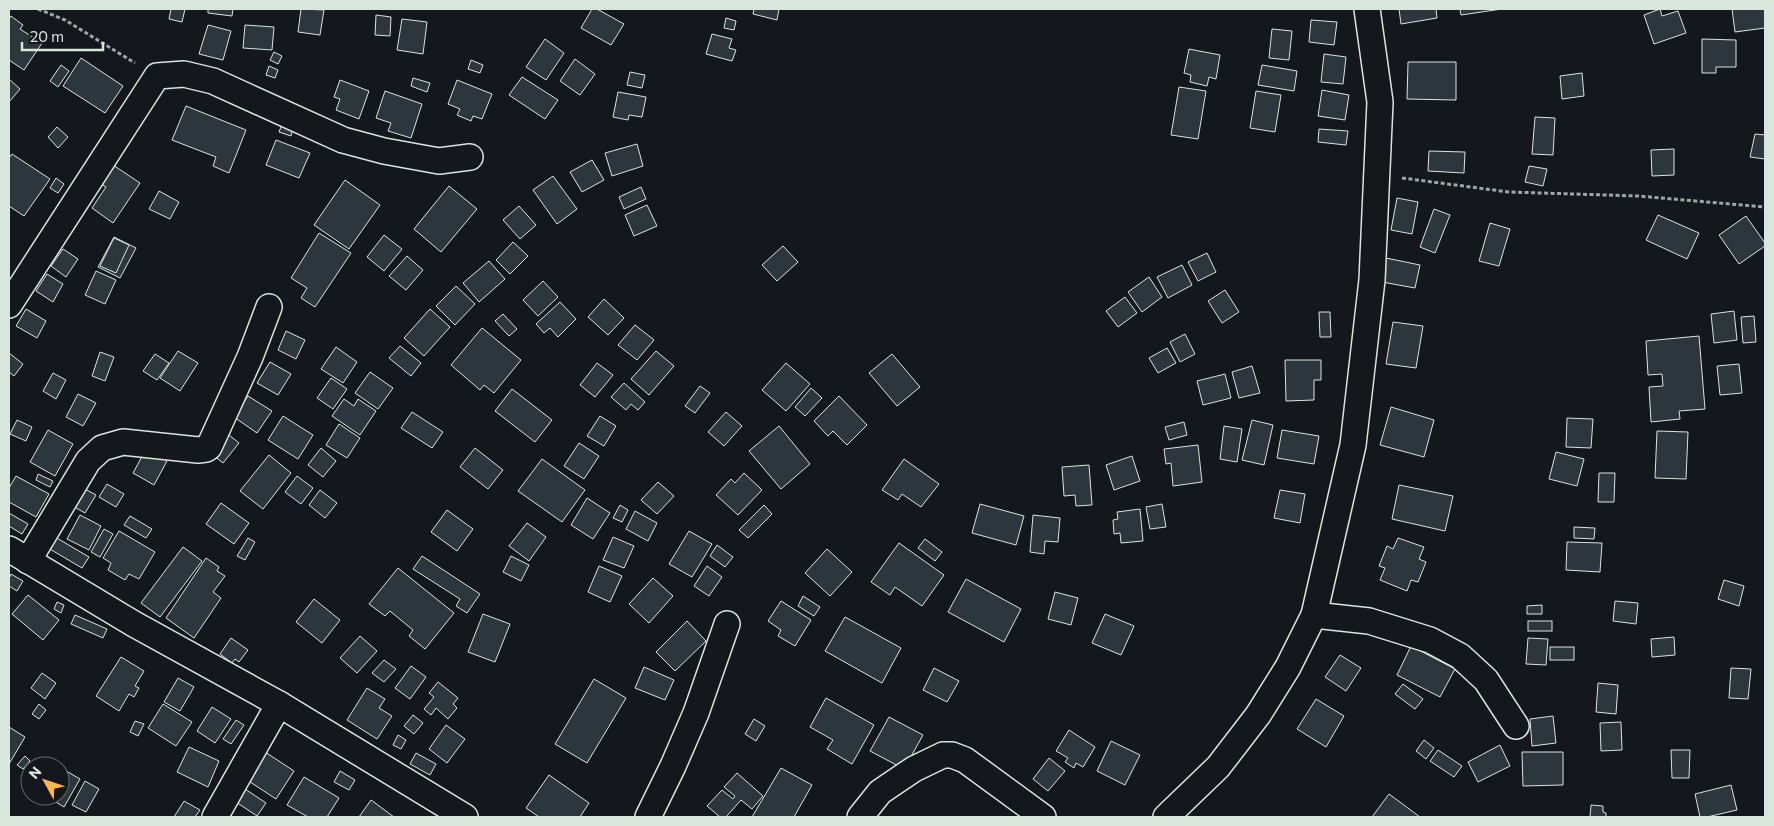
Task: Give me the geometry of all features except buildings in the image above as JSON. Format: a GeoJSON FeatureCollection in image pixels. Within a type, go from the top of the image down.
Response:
{"type":"FeatureCollection","features":[{"type":"Feature","properties":{"kind":"street"},"geometry":{"type":"LineString","coordinates":[[1166,817],[1218,767],[1258,715],[1288,667],[1314,615],[1353,445],[1372,280],[1380,102],[1367,9]]}},
{"type":"Feature","properties":{"kind":"street"},"geometry":{"type":"LineString","coordinates":[[9,305],[157,76],[184,74],[213,82],[343,140],[384,151],[439,161],[470,157]]}},
{"type":"Feature","properties":{"kind":"street"},"geometry":{"type":"LineString","coordinates":[[270,307],[250,357],[209,447],[198,450],[123,442],[102,448],[88,462],[19,555],[134,624],[279,704],[465,817]]}},
{"type":"Feature","properties":{"kind":"street"},"geometry":{"type":"LineString","coordinates":[[1314,615],[1369,621],[1430,640],[1460,656],[1486,680],[1516,726]]}},
{"type":"Feature","properties":{"kind":"street"},"geometry":{"type":"LineString","coordinates":[[648,817],[696,713],[727,624]]}},
{"type":"Feature","properties":{"kind":"street"},"geometry":{"type":"LineString","coordinates":[[215,817],[279,704]]}},
{"type":"Feature","properties":{"kind":"street"},"geometry":{"type":"LineString","coordinates":[[860,817],[880,792],[914,769],[942,755],[965,760],[1043,817]]}},
{"type":"Feature","properties":{"kind":"path"},"geometry":{"type":"LineString","coordinates":[[38,9],[65,20],[157,76]]}},
{"type":"Feature","properties":{"kind":"path"},"geometry":{"type":"LineString","coordinates":[[1376,175],[1509,192],[1638,196],[1765,207]]}}]}
